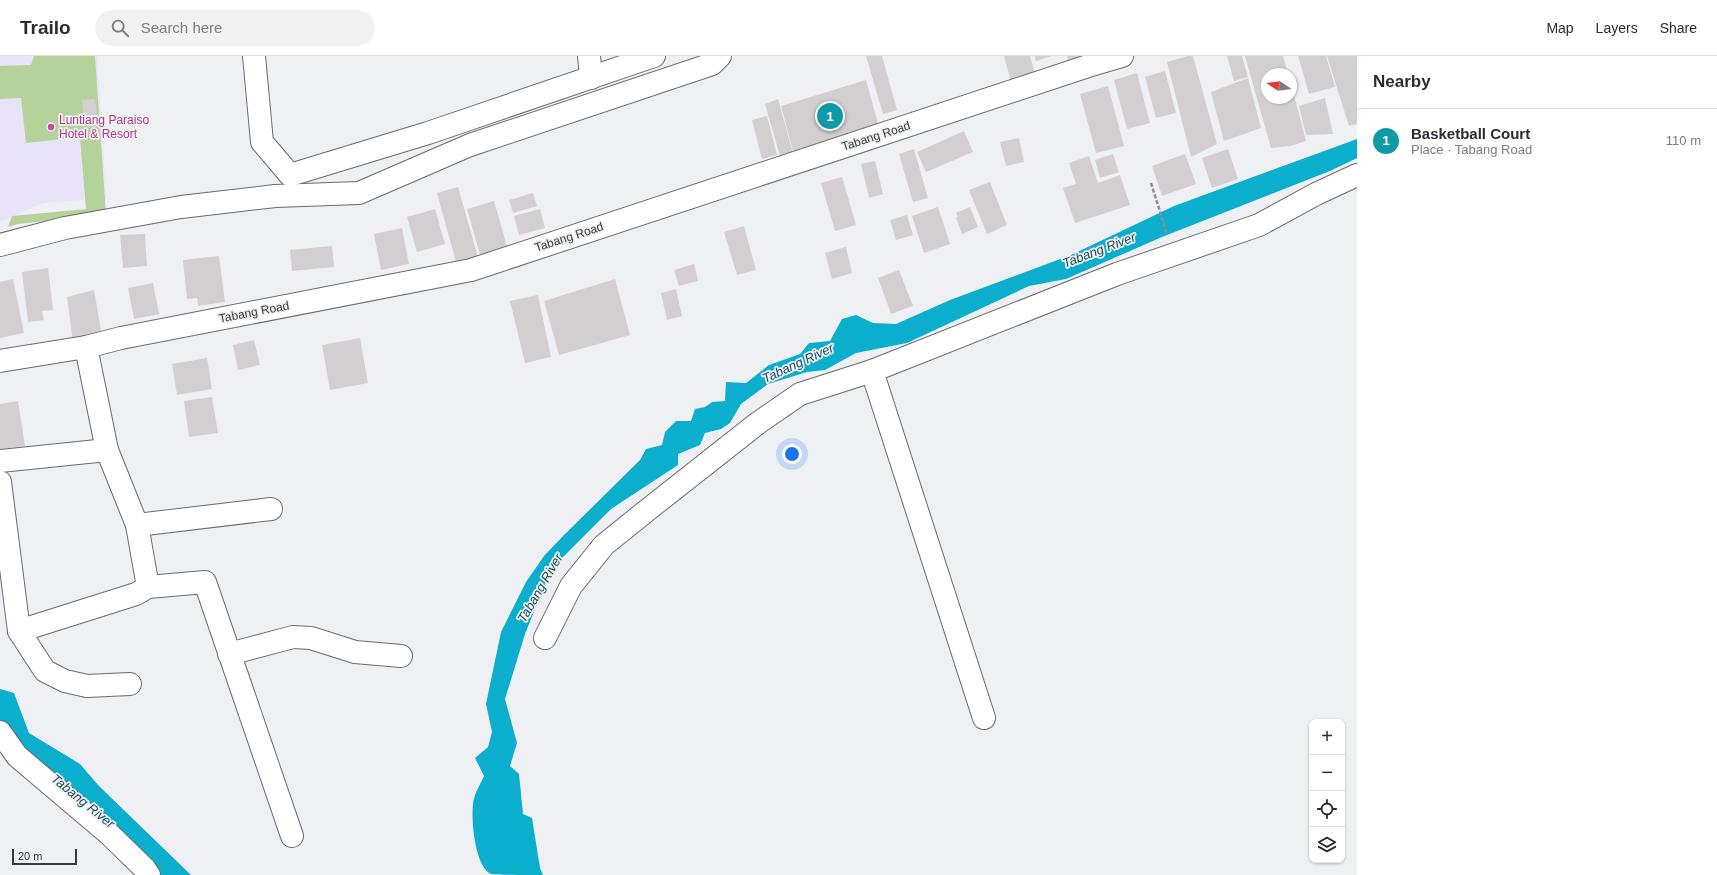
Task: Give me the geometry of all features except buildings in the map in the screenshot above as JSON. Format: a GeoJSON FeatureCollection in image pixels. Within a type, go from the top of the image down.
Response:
{"type":"FeatureCollection","features":[{"type":"Feature","properties":{"kind":"street"},"geometry":{"type":"LineString","coordinates":[[254,56],[262,142],[290,175],[428,133],[654,56]]}},
{"type":"Feature","properties":{"kind":"street"},"geometry":{"type":"LineString","coordinates":[[589,56],[591,78]]}},
{"type":"Feature","properties":{"kind":"street"},"geometry":{"type":"LineString","coordinates":[[0,245],[65,228],[181,207],[275,196],[359,193],[470,145],[712,64],[720,56]]}},
{"type":"Feature","properties":{"kind":"street","name":"Tabang Road"},"geometry":{"type":"LineString","coordinates":[[0,361],[86,347],[121,338],[471,270],[1122,56]]}},
{"type":"Feature","properties":{"kind":"street"},"geometry":{"type":"LineString","coordinates":[[545,638],[571,586],[604,546],[758,423],[800,394],[872,371],[1117,274],[1260,226],[1316,194],[1357,175]]}},
{"type":"Feature","properties":{"kind":"street"},"geometry":{"type":"LineString","coordinates":[[86,347],[107,450],[137,525],[148,587]]}},
{"type":"Feature","properties":{"kind":"street"},"geometry":{"type":"LineString","coordinates":[[872,371],[984,718]]}},
{"type":"Feature","properties":{"kind":"street"},"geometry":{"type":"LineString","coordinates":[[0,461],[107,450]]}},
{"type":"Feature","properties":{"kind":"street"},"geometry":{"type":"LineString","coordinates":[[0,482],[19,630],[45,671],[65,681],[87,686],[130,684]]}},
{"type":"Feature","properties":{"kind":"street"},"geometry":{"type":"LineString","coordinates":[[137,525],[271,509]]}},
{"type":"Feature","properties":{"kind":"street"},"geometry":{"type":"LineString","coordinates":[[19,630],[136,594],[148,587],[204,582],[292,836]]}},
{"type":"Feature","properties":{"kind":"street"},"geometry":{"type":"LineString","coordinates":[[229,654],[293,637],[311,638],[356,652],[401,656]]}},
{"type":"Feature","properties":{"kind":"street"},"geometry":{"type":"LineString","coordinates":[[0,732],[17,756],[108,833],[150,875]]}},
{"type":"Feature","properties":{"kind":"path"},"geometry":{"type":"LineString","coordinates":[[1151,183],[1168,241]]}},
{"type":"Feature","properties":{"kind":"shaded area","name":"Luntiang Paraiso Hotel & Resort"},"geometry":{"type":"Polygon","coordinates":[[[0,56],[97,56],[106,198],[43,203],[0,222],[0,56]]]}},
{"type":"Feature","properties":{"kind":"green space"},"geometry":{"type":"Polygon","coordinates":[[[34,56],[95,56],[106,215],[18,224],[8,227],[12,216],[86,209],[80,137],[26,143],[21,98],[0,99],[0,66],[31,65],[34,56]]]}},
{"type":"Feature","properties":{"kind":"water","name":"Tabang River"},"geometry":{"type":"Polygon","coordinates":[[[1357,139],[1357,158],[1330,171],[1162,237],[1066,279],[1029,286],[907,343],[856,353],[825,370],[807,372],[768,384],[741,404],[730,423],[721,429],[705,433],[700,445],[678,454],[678,465],[611,509],[563,557],[545,584],[525,634],[505,699],[517,743],[510,766],[519,774],[523,814],[532,818],[540,868],[543,875],[491,874],[486,870],[478,853],[474,832],[473,802],[475,794],[484,776],[475,758],[488,747],[492,732],[486,704],[501,632],[526,582],[544,556],[640,460],[646,449],[662,445],[665,432],[676,421],[691,421],[695,409],[705,407],[712,402],[725,401],[726,382],[746,383],[769,365],[800,354],[809,343],[830,341],[842,319],[856,315],[873,323],[896,324],[950,300],[1071,255],[1174,206],[1357,139]]]}},
{"type":"Feature","properties":{"kind":"water","name":"Tabang River"},"geometry":{"type":"Polygon","coordinates":[[[0,689],[14,693],[29,733],[80,764],[99,786],[191,875],[155,875],[0,726],[0,689]]]}},
{"type":"Feature","properties":{"kind":"place","name":"Basketball Court"},"geometry":{"type":"Point","coordinates":[830,116]}},
{"type":"Feature","properties":{"kind":"place","name":"Luntiang Paraiso Hotel & Resort"},"geometry":{"type":"Point","coordinates":[51,127]}}]}
